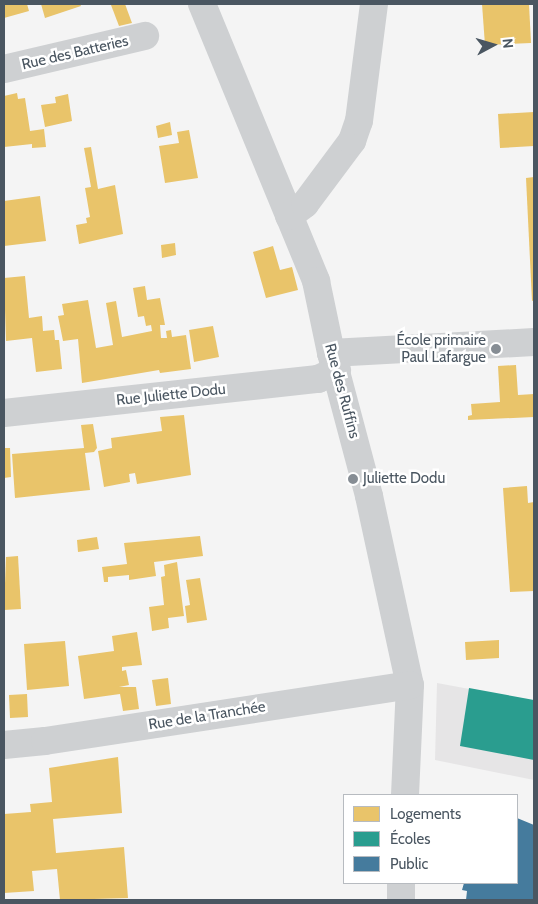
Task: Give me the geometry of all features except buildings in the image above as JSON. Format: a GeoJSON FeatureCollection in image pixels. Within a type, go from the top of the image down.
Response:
{"type":"FeatureCollection","features":[{"type":"Feature","properties":{"kind":"street","name":"Rue des Ruffins"},"geometry":{"type":"LineString","coordinates":[[202,4],[316,281],[334,362],[370,496],[410,685],[405,794]]}},
{"type":"Feature","properties":{"kind":"street"},"geometry":{"type":"LineString","coordinates":[[290,216],[305,204],[352,141],[359,121],[374,4]]}},
{"type":"Feature","properties":{"kind":"street","name":"Rue des Batteries"},"geometry":{"type":"LineString","coordinates":[[4,69],[146,36]]}},
{"type":"Feature","properties":{"kind":"street"},"geometry":{"type":"LineString","coordinates":[[334,362],[534,342]]}},
{"type":"Feature","properties":{"kind":"street","name":"Rue Juliette Dodu"},"geometry":{"type":"LineString","coordinates":[[4,413],[318,380],[334,362]]}},
{"type":"Feature","properties":{"kind":"street","name":"Rue de la Tranchée"},"geometry":{"type":"LineString","coordinates":[[4,745],[45,741],[410,685]]}},
{"type":"Feature","properties":{"kind":"street"},"geometry":{"type":"LineString","coordinates":[[400,900],[401,884]]}},
{"type":"Feature","properties":{"kind":"shaded area"},"geometry":{"type":"Polygon","coordinates":[[[437,683],[534,701],[534,780],[435,760],[437,683]]]}},
{"type":"Feature","properties":{"kind":"place","name":"École primaire Paul Lafargue"},"geometry":{"type":"Point","coordinates":[496,349]}},
{"type":"Feature","properties":{"kind":"place","name":"Juliette Dodu"},"geometry":{"type":"Point","coordinates":[353,479]}}]}
